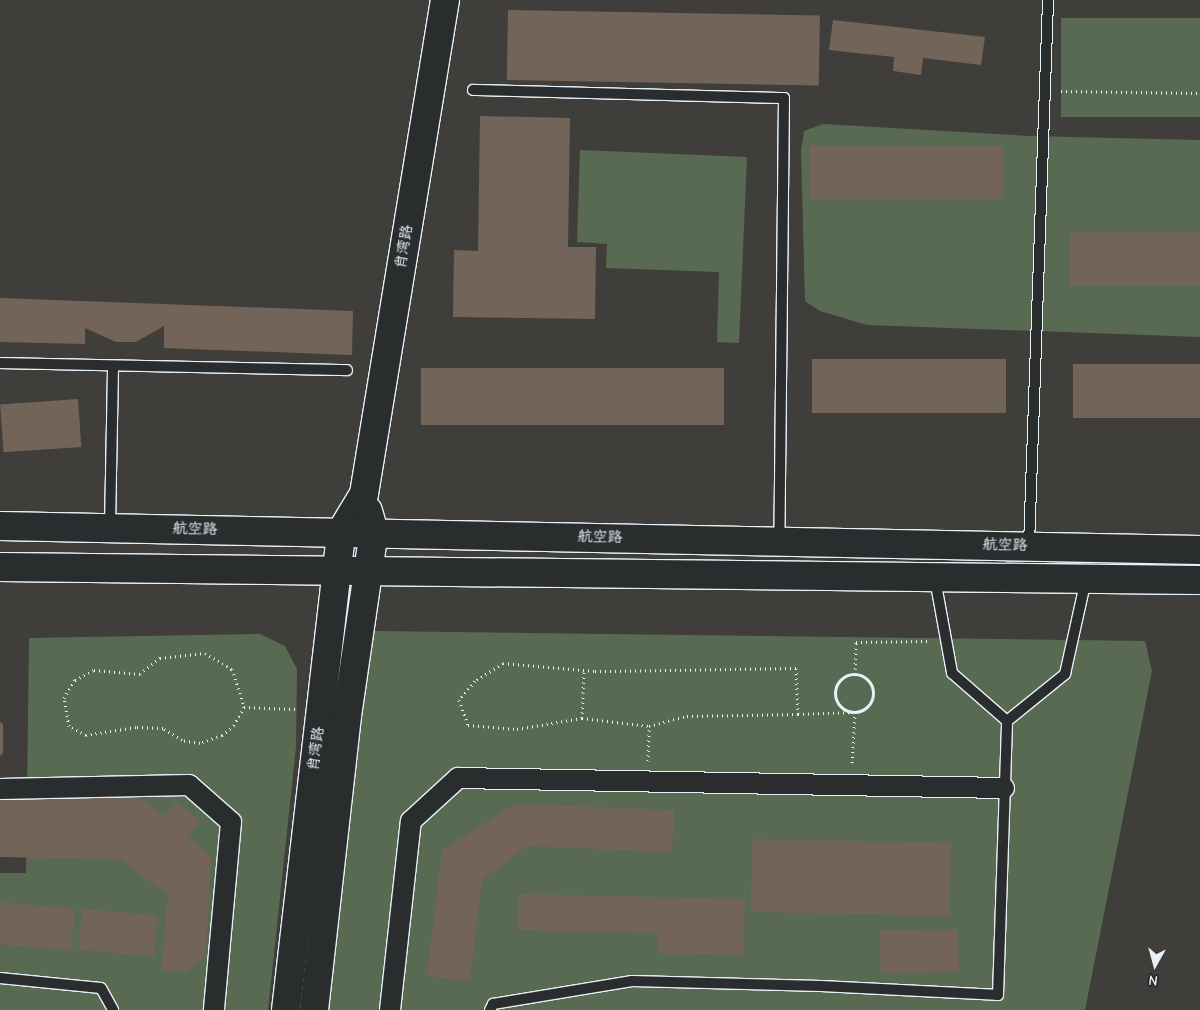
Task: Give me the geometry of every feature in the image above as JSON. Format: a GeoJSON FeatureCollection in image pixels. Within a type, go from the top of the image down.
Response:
{"type":"FeatureCollection","features":[{"type":"Feature","properties":{"kind":"main road","name":"肖湾路"},"geometry":{"type":"LineString","coordinates":[[286,1010],[341,532],[364,494],[445,0]]}},
{"type":"Feature","properties":{"kind":"main road","name":"肖湾路"},"geometry":{"type":"LineString","coordinates":[[314,1010],[347,716],[374,532],[364,494]]}},
{"type":"Feature","properties":{"kind":"main road","name":"航空路"},"geometry":{"type":"LineString","coordinates":[[0,526],[1200,550]]}},
{"type":"Feature","properties":{"kind":"main road"},"geometry":{"type":"LineString","coordinates":[[0,567],[934,575],[1200,580]]}},
{"type":"Feature","properties":{"kind":"street"},"geometry":{"type":"LineString","coordinates":[[390,1010],[411,821],[458,778],[1004,788]]}},
{"type":"Feature","properties":{"kind":"street"},"geometry":{"type":"LineString","coordinates":[[0,789],[189,785],[232,822],[214,1010]]}},
{"type":"Feature","properties":{"kind":"lane"},"geometry":{"type":"LineString","coordinates":[[1029,546],[1048,0]]}},
{"type":"Feature","properties":{"kind":"lane"},"geometry":{"type":"LineString","coordinates":[[474,90],[784,98],[779,541]]}},
{"type":"Feature","properties":{"kind":"lane"},"geometry":{"type":"LineString","coordinates":[[0,363],[113,367],[347,370]]}},
{"type":"Feature","properties":{"kind":"lane"},"geometry":{"type":"LineString","coordinates":[[110,527],[113,367]]}},
{"type":"Feature","properties":{"kind":"lane"},"geometry":{"type":"LineString","coordinates":[[934,575],[952,673],[1006,721]]}},
{"type":"Feature","properties":{"kind":"lane"},"geometry":{"type":"LineString","coordinates":[[490,1010],[493,1004],[632,981],[821,986],[998,995],[1006,721],[1065,674],[1086,579]]}},
{"type":"Feature","properties":{"kind":"lane"},"geometry":{"type":"LineString","coordinates":[[0,978],[101,988],[113,1010]]}},
{"type":"Feature","properties":{"kind":"path"},"geometry":{"type":"LineString","coordinates":[[1045,90],[1200,93]]}},
{"type":"Feature","properties":{"kind":"path"},"geometry":{"type":"LineString","coordinates":[[855,674],[856,642],[946,641]]}},
{"type":"Feature","properties":{"kind":"path"},"geometry":{"type":"LineString","coordinates":[[205,653],[232,669],[244,707],[234,725],[222,735],[200,743],[182,740],[163,728],[136,727],[86,735],[69,726],[64,698],[75,680],[94,670],[140,674],[160,658],[205,653]]}},
{"type":"Feature","properties":{"kind":"path"},"geometry":{"type":"LineString","coordinates":[[798,714],[796,668],[584,670],[502,663],[475,681],[459,700],[468,724],[518,730],[582,718],[648,726],[687,716],[798,714],[855,712],[869,706],[873,695],[866,678],[855,674],[838,682],[835,694],[840,706],[855,712]]}},
{"type":"Feature","properties":{"kind":"path"},"geometry":{"type":"LineString","coordinates":[[582,718],[584,670]]}},
{"type":"Feature","properties":{"kind":"path"},"geometry":{"type":"LineString","coordinates":[[244,707],[321,710]]}},
{"type":"Feature","properties":{"kind":"path"},"geometry":{"type":"LineString","coordinates":[[850,785],[855,712]]}},
{"type":"Feature","properties":{"kind":"path"},"geometry":{"type":"LineString","coordinates":[[647,781],[648,726]]}},
{"type":"Feature","properties":{"kind":"green space"},"geometry":{"type":"Polygon","coordinates":[[[1061,18],[1200,18],[1200,117],[1061,117],[1061,18]]]}},
{"type":"Feature","properties":{"kind":"green space"},"geometry":{"type":"Polygon","coordinates":[[[823,124],[1029,136],[1200,140],[1200,337],[867,325],[820,311],[805,301],[801,151],[804,131],[823,124]]]}},
{"type":"Feature","properties":{"kind":"green space"},"geometry":{"type":"Polygon","coordinates":[[[580,150],[747,157],[739,343],[717,342],[719,272],[606,268],[607,244],[577,242],[580,150]]]}},
{"type":"Feature","properties":{"kind":"green space"},"geometry":{"type":"Polygon","coordinates":[[[375,631],[1145,641],[1152,671],[1085,1010],[324,1010],[365,654],[375,631]]]}},
{"type":"Feature","properties":{"kind":"green space"},"geometry":{"type":"Polygon","coordinates":[[[260,634],[285,646],[297,669],[296,747],[268,1010],[0,1010],[0,873],[26,873],[29,638],[260,634]]]}},
{"type":"Feature","properties":{"kind":"building"},"geometry":{"type":"Polygon","coordinates":[[[508,10],[820,15],[819,85],[507,80],[508,10]]]}},
{"type":"Feature","properties":{"kind":"building"},"geometry":{"type":"Polygon","coordinates":[[[833,20],[985,37],[981,65],[923,58],[921,75],[893,71],[894,57],[829,50],[833,20]]]}},
{"type":"Feature","properties":{"kind":"building"},"geometry":{"type":"Polygon","coordinates":[[[480,116],[570,118],[568,247],[596,247],[595,319],[453,317],[454,250],[478,251],[480,116]]]}},
{"type":"Feature","properties":{"kind":"building"},"geometry":{"type":"Polygon","coordinates":[[[810,146],[1004,146],[1004,200],[810,200],[810,146]]]}},
{"type":"Feature","properties":{"kind":"building"},"geometry":{"type":"Polygon","coordinates":[[[1070,232],[1200,232],[1200,286],[1070,286],[1070,232]]]}},
{"type":"Feature","properties":{"kind":"building"},"geometry":{"type":"Polygon","coordinates":[[[0,298],[353,311],[352,355],[164,348],[164,326],[136,342],[116,342],[85,328],[85,344],[0,342],[0,298]]]}},
{"type":"Feature","properties":{"kind":"building"},"geometry":{"type":"Polygon","coordinates":[[[812,359],[1006,359],[1006,413],[812,413],[812,359]]]}},
{"type":"Feature","properties":{"kind":"building"},"geometry":{"type":"Polygon","coordinates":[[[1073,364],[1200,364],[1200,418],[1073,418],[1073,364]]]}},
{"type":"Feature","properties":{"kind":"building"},"geometry":{"type":"Polygon","coordinates":[[[421,368],[724,368],[724,425],[421,425],[421,368]]]}},
{"type":"Feature","properties":{"kind":"building"},"geometry":{"type":"Polygon","coordinates":[[[78,399],[81,447],[4,452],[0,404],[78,399]]]}},
{"type":"Feature","properties":{"kind":"building"},"geometry":{"type":"Polygon","coordinates":[[[0,722],[3,724],[3,753],[0,756],[0,722]]]}},
{"type":"Feature","properties":{"kind":"building"},"geometry":{"type":"Polygon","coordinates":[[[0,795],[143,799],[164,816],[177,802],[200,821],[187,836],[211,856],[206,955],[187,972],[161,971],[168,895],[120,859],[0,857],[0,795]]]}},
{"type":"Feature","properties":{"kind":"building"},"geometry":{"type":"Polygon","coordinates":[[[515,804],[674,810],[672,852],[528,846],[482,880],[470,981],[427,976],[442,850],[515,804]]]}},
{"type":"Feature","properties":{"kind":"building"},"geometry":{"type":"Polygon","coordinates":[[[752,839],[951,842],[950,915],[751,912],[752,839]]]}},
{"type":"Feature","properties":{"kind":"building"},"geometry":{"type":"Polygon","coordinates":[[[519,894],[745,899],[744,955],[657,953],[658,933],[518,930],[519,894]]]}},
{"type":"Feature","properties":{"kind":"building"},"geometry":{"type":"Polygon","coordinates":[[[0,902],[75,909],[71,950],[0,944],[0,902]]]}},
{"type":"Feature","properties":{"kind":"building"},"geometry":{"type":"Polygon","coordinates":[[[82,909],[158,916],[154,956],[78,950],[82,909]]]}},
{"type":"Feature","properties":{"kind":"building"},"geometry":{"type":"Polygon","coordinates":[[[958,929],[959,972],[881,973],[880,930],[958,929]]]}}]}
